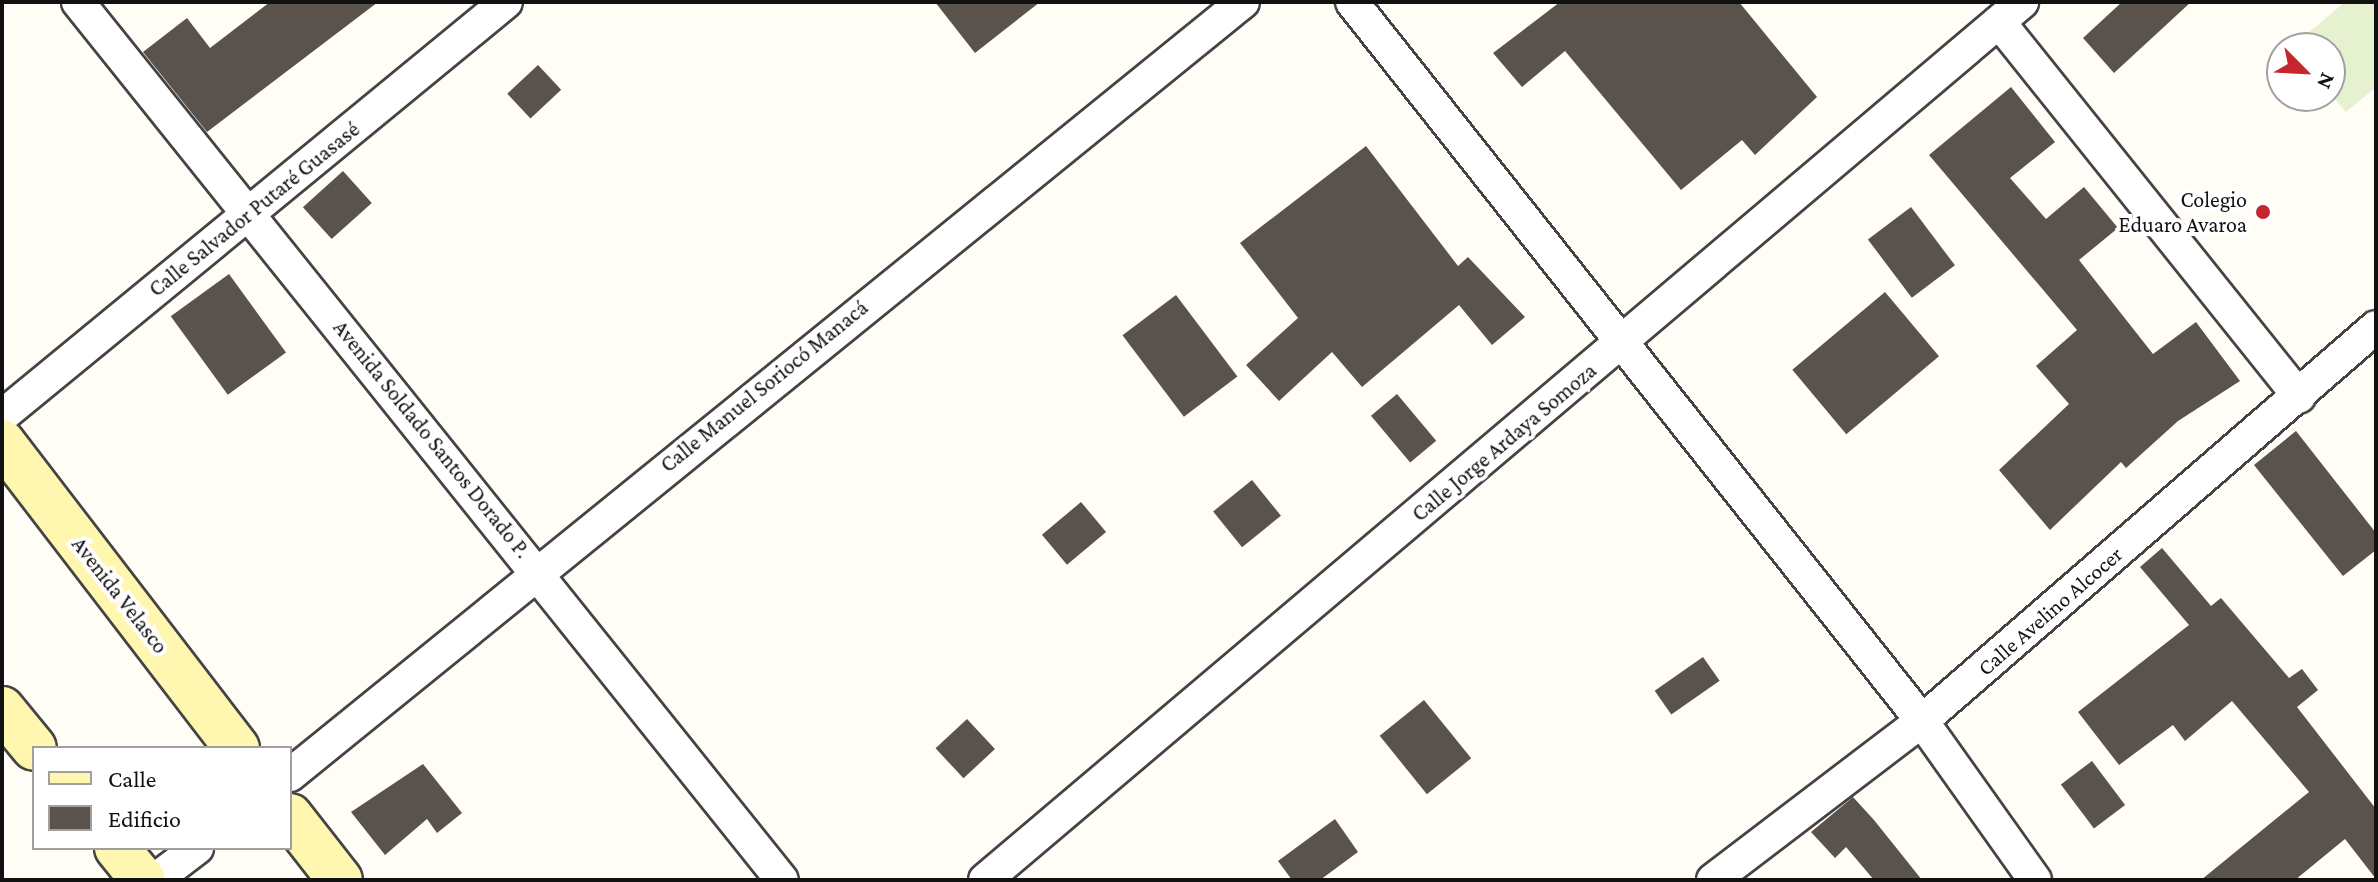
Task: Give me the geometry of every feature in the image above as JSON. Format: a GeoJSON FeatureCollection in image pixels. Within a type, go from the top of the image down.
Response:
{"type":"FeatureCollection","features":[{"type":"Feature","properties":{"kind":"street","name":"Avenida Soldado Santos Dorado P."},"geometry":{"type":"LineString","coordinates":[[78,2],[538,569],[782,880]]}},
{"type":"Feature","properties":{"kind":"street","name":"Calle Salvador Putaré Guasasé"},"geometry":{"type":"LineString","coordinates":[[2,416],[506,2]]}},
{"type":"Feature","properties":{"kind":"street","name":"Calle Manuel Soriocó Manacá"},"geometry":{"type":"LineString","coordinates":[[292,773],[538,569],[1243,2]]}},
{"type":"Feature","properties":{"kind":"street"},"geometry":{"type":"LineString","coordinates":[[1352,2],[1618,346],[1922,721],[2035,880]]}},
{"type":"Feature","properties":{"kind":"street"},"geometry":{"type":"LineString","coordinates":[[2010,12],[2299,397]]}},
{"type":"Feature","properties":{"kind":"street","name":"Calle Jorge Ardaya Somoza"},"geometry":{"type":"LineString","coordinates":[[985,880],[2010,12]]}},
{"type":"Feature","properties":{"kind":"street","name":"Calle Avelino Alcocer"},"geometry":{"type":"LineString","coordinates":[[1713,880],[1922,721],[2376,327]]}},
{"type":"Feature","properties":{"kind":"street","name":"Avenida Velasco"},"geometry":{"type":"LineString","coordinates":[[2,442],[235,746]]}},
{"type":"Feature","properties":{"kind":"street"},"geometry":{"type":"LineString","coordinates":[[2,709],[32,746]]}},
{"type":"Feature","properties":{"kind":"street"},"geometry":{"type":"LineString","coordinates":[[292,819],[340,880]]}},
{"type":"Feature","properties":{"kind":"street"},"geometry":{"type":"LineString","coordinates":[[119,850],[143,880]]}},
{"type":"Feature","properties":{"kind":"street"},"geometry":{"type":"LineString","coordinates":[[155,880],[194,850]]}},
{"type":"Feature","properties":{"kind":"green space"},"geometry":{"type":"Polygon","coordinates":[[[2345,2],[2376,2],[2376,87],[2346,112],[2346,32],[2309,32],[2345,2]]]}},
{"type":"Feature","properties":{"kind":"building"},"geometry":{"type":"Polygon","coordinates":[[[270,2],[378,2],[207,132],[143,52],[187,18],[210,48],[270,2]]]}},
{"type":"Feature","properties":{"kind":"building"},"geometry":{"type":"Polygon","coordinates":[[[935,2],[1040,2],[975,53],[935,2]]]}},
{"type":"Feature","properties":{"kind":"building"},"geometry":{"type":"Polygon","coordinates":[[[1560,2],[1739,2],[1817,97],[1755,155],[1742,140],[1681,190],[1565,51],[1522,87],[1493,53],[1560,2]]]}},
{"type":"Feature","properties":{"kind":"building"},"geometry":{"type":"Polygon","coordinates":[[[2122,2],[2191,2],[2114,73],[2083,38],[2122,2]]]}},
{"type":"Feature","properties":{"kind":"building"},"geometry":{"type":"Polygon","coordinates":[[[538,65],[561,90],[530,119],[507,94],[538,65]]]}},
{"type":"Feature","properties":{"kind":"building"},"geometry":{"type":"Polygon","coordinates":[[[2011,87],[2055,142],[2010,178],[2046,219],[2084,187],[2118,228],[2079,260],[2153,354],[2196,322],[2240,381],[2178,421],[2126,468],[2121,462],[2050,530],[1999,470],[2069,404],[2036,366],[2077,330],[1929,155],[2011,87]]]}},
{"type":"Feature","properties":{"kind":"building"},"geometry":{"type":"Polygon","coordinates":[[[1366,146],[1458,266],[1468,257],[1525,317],[1492,345],[1459,305],[1362,387],[1332,352],[1279,401],[1246,365],[1298,318],[1240,243],[1366,146]]]}},
{"type":"Feature","properties":{"kind":"building"},"geometry":{"type":"Polygon","coordinates":[[[343,171],[372,203],[332,239],[303,207],[343,171]]]}},
{"type":"Feature","properties":{"kind":"building"},"geometry":{"type":"Polygon","coordinates":[[[1911,207],[1955,265],[1912,298],[1868,239],[1911,207]]]}},
{"type":"Feature","properties":{"kind":"building"},"geometry":{"type":"Polygon","coordinates":[[[229,274],[286,352],[228,395],[171,316],[229,274]]]}},
{"type":"Feature","properties":{"kind":"building"},"geometry":{"type":"Polygon","coordinates":[[[1885,292],[1939,356],[1846,434],[1792,370],[1885,292]]]}},
{"type":"Feature","properties":{"kind":"building"},"geometry":{"type":"Polygon","coordinates":[[[1176,295],[1237,376],[1184,417],[1122,335],[1176,295]]]}},
{"type":"Feature","properties":{"kind":"building"},"geometry":{"type":"Polygon","coordinates":[[[1397,394],[1436,441],[1410,463],[1371,416],[1397,394]]]}},
{"type":"Feature","properties":{"kind":"building"},"geometry":{"type":"Polygon","coordinates":[[[2296,431],[2376,533],[2376,550],[2343,576],[2254,465],[2296,431]]]}},
{"type":"Feature","properties":{"kind":"building"},"geometry":{"type":"Polygon","coordinates":[[[1252,480],[1281,516],[1242,547],[1213,511],[1252,480]]]}},
{"type":"Feature","properties":{"kind":"building"},"geometry":{"type":"Polygon","coordinates":[[[1081,502],[1106,532],[1067,565],[1042,535],[1081,502]]]}},
{"type":"Feature","properties":{"kind":"building"},"geometry":{"type":"Polygon","coordinates":[[[2162,548],[2211,606],[2221,598],[2289,678],[2302,669],[2318,690],[2297,707],[2376,809],[2376,879],[2345,839],[2295,880],[2201,880],[2309,792],[2232,701],[2185,741],[2173,725],[2119,765],[2078,712],[2189,625],[2140,567],[2162,548]]]}},
{"type":"Feature","properties":{"kind":"building"},"geometry":{"type":"Polygon","coordinates":[[[1703,657],[1720,681],[1671,715],[1655,691],[1703,657]]]}},
{"type":"Feature","properties":{"kind":"building"},"geometry":{"type":"Polygon","coordinates":[[[1424,700],[1471,758],[1427,794],[1380,736],[1424,700]]]}},
{"type":"Feature","properties":{"kind":"building"},"geometry":{"type":"Polygon","coordinates":[[[967,719],[995,749],[964,778],[936,748],[967,719]]]}},
{"type":"Feature","properties":{"kind":"building"},"geometry":{"type":"Polygon","coordinates":[[[2092,761],[2125,805],[2094,828],[2061,784],[2092,761]]]}},
{"type":"Feature","properties":{"kind":"building"},"geometry":{"type":"Polygon","coordinates":[[[423,764],[462,813],[437,833],[427,819],[385,855],[351,812],[423,764]]]}},
{"type":"Feature","properties":{"kind":"building"},"geometry":{"type":"Polygon","coordinates":[[[1853,797],[1922,880],[1874,880],[1846,847],[1835,858],[1811,832],[1853,797]]]}},
{"type":"Feature","properties":{"kind":"building"},"geometry":{"type":"Polygon","coordinates":[[[1335,819],[1358,852],[1320,880],[1292,880],[1278,861],[1335,819]]]}},
{"type":"Feature","properties":{"kind":"place","name":"Colegio Eduaro Avaroa"},"geometry":{"type":"Point","coordinates":[2263,212]}}]}
